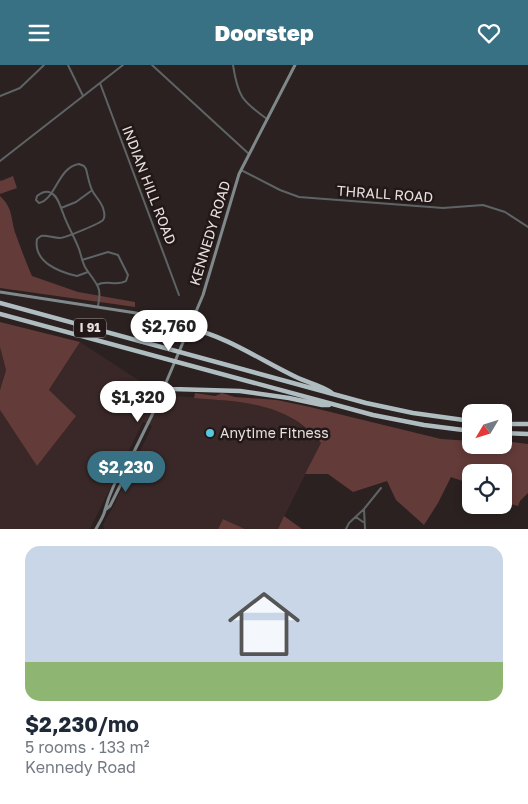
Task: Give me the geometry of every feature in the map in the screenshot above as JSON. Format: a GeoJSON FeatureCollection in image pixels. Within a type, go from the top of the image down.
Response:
{"type":"FeatureCollection","features":[{"type":"Feature","properties":{"kind":"highway","name":"I 91"},"geometry":{"type":"LineString","coordinates":[[0,303],[398,411],[462,420]]}},
{"type":"Feature","properties":{"kind":"highway","name":"I 91"},"geometry":{"type":"LineString","coordinates":[[0,314],[332,404],[407,422],[462,430]]}},
{"type":"Feature","properties":{"kind":"highway"},"geometry":{"type":"LineString","coordinates":[[189,328],[229,342],[297,378],[324,388],[335,395]]}},
{"type":"Feature","properties":{"kind":"highway"},"geometry":{"type":"LineString","coordinates":[[164,387],[240,391],[322,405],[332,404]]}},
{"type":"Feature","properties":{"kind":"highway"},"geometry":{"type":"LineString","coordinates":[[512,424],[528,425]]}},
{"type":"Feature","properties":{"kind":"highway"},"geometry":{"type":"LineString","coordinates":[[512,433],[528,434]]}},
{"type":"Feature","properties":{"kind":"street"},"geometry":{"type":"LineString","coordinates":[[0,96],[20,88],[44,65]]}},
{"type":"Feature","properties":{"kind":"street"},"geometry":{"type":"LineString","coordinates":[[68,65],[83,96]]}},
{"type":"Feature","properties":{"kind":"street"},"geometry":{"type":"LineString","coordinates":[[0,161],[123,65]]}},
{"type":"Feature","properties":{"kind":"street"},"geometry":{"type":"LineString","coordinates":[[152,65],[249,154]]}},
{"type":"Feature","properties":{"kind":"street"},"geometry":{"type":"LineString","coordinates":[[233,65],[235,80],[242,99],[267,119]]}},
{"type":"Feature","properties":{"kind":"street","name":"KENNEDY ROAD"},"geometry":{"type":"LineString","coordinates":[[98,529],[164,387],[208,282],[241,170],[295,65]]}},
{"type":"Feature","properties":{"kind":"street","name":"INDIAN HILL ROAD"},"geometry":{"type":"LineString","coordinates":[[100,83],[179,295]]}},
{"type":"Feature","properties":{"kind":"street"},"geometry":{"type":"LineString","coordinates":[[52,193],[36,195],[36,200],[42,203],[52,193],[64,173],[71,167],[80,163],[86,169],[92,191],[103,209],[105,215],[103,220],[72,235],[59,238],[41,236],[36,242],[38,252],[47,265],[77,276],[88,272]]}},
{"type":"Feature","properties":{"kind":"street","name":"THRALL ROAD"},"geometry":{"type":"LineString","coordinates":[[241,170],[280,190],[299,197],[443,208],[488,206],[505,212],[528,227]]}},
{"type":"Feature","properties":{"kind":"street"},"geometry":{"type":"LineString","coordinates":[[61,208],[76,202],[92,191]]}},
{"type":"Feature","properties":{"kind":"street"},"geometry":{"type":"LineString","coordinates":[[52,193],[58,201],[82,260],[97,285],[100,294],[98,306]]}},
{"type":"Feature","properties":{"kind":"street"},"geometry":{"type":"LineString","coordinates":[[82,260],[108,252],[118,255],[128,275],[126,281],[119,284],[105,282],[97,285]]}},
{"type":"Feature","properties":{"kind":"street"},"geometry":{"type":"LineString","coordinates":[[0,292],[143,314],[189,328]]}},
{"type":"Feature","properties":{"kind":"street"},"geometry":{"type":"LineString","coordinates":[[346,529],[381,488]]}},
{"type":"Feature","properties":{"kind":"street"},"geometry":{"type":"LineString","coordinates":[[364,509],[363,522],[365,529]]}},
{"type":"Feature","properties":{"kind":"street"},"geometry":{"type":"LineString","coordinates":[[356,517],[363,522]]}},
{"type":"Feature","properties":{"kind":"shaded area"},"geometry":{"type":"Polygon","coordinates":[[[13,176],[17,188],[0,194],[0,180],[13,176]]]}},
{"type":"Feature","properties":{"kind":"shaded area"},"geometry":{"type":"Polygon","coordinates":[[[0,196],[10,210],[16,235],[32,276],[78,292],[135,302],[135,307],[0,288],[0,196]]]}},
{"type":"Feature","properties":{"kind":"shaded area"},"geometry":{"type":"Polygon","coordinates":[[[0,322],[80,342],[49,390],[76,416],[37,466],[0,410],[0,390],[6,370],[0,347],[0,322]]]}},
{"type":"Feature","properties":{"kind":"shaded area"},"geometry":{"type":"Polygon","coordinates":[[[80,342],[146,385],[166,395],[265,406],[277,410],[296,421],[313,434],[321,443],[278,529],[245,529],[223,519],[218,529],[104,529],[103,524],[152,426],[143,422],[90,529],[0,529],[0,410],[37,465],[49,391],[80,342]]]}},
{"type":"Feature","properties":{"kind":"shaded area"},"geometry":{"type":"Polygon","coordinates":[[[0,347],[6,370],[0,390],[0,347]]]}},
{"type":"Feature","properties":{"kind":"shaded area"},"geometry":{"type":"Polygon","coordinates":[[[195,393],[215,396],[222,393],[235,397],[277,400],[441,439],[462,440],[462,454],[512,454],[512,442],[528,444],[528,493],[518,506],[512,504],[512,464],[462,464],[462,481],[451,477],[424,525],[396,500],[387,481],[353,492],[328,474],[305,474],[321,443],[308,429],[294,419],[279,412],[247,403],[194,398],[195,393]]]}},
{"type":"Feature","properties":{"kind":"shaded area"},"geometry":{"type":"Polygon","coordinates":[[[284,516],[302,529],[278,529],[284,516]]]}},
{"type":"Feature","properties":{"kind":"shaded area"},"geometry":{"type":"Polygon","coordinates":[[[223,519],[245,529],[218,529],[223,519]]]}},
{"type":"Feature","properties":{"kind":"place","name":"Anytime Fitness"},"geometry":{"type":"Point","coordinates":[210,433]}}]}
